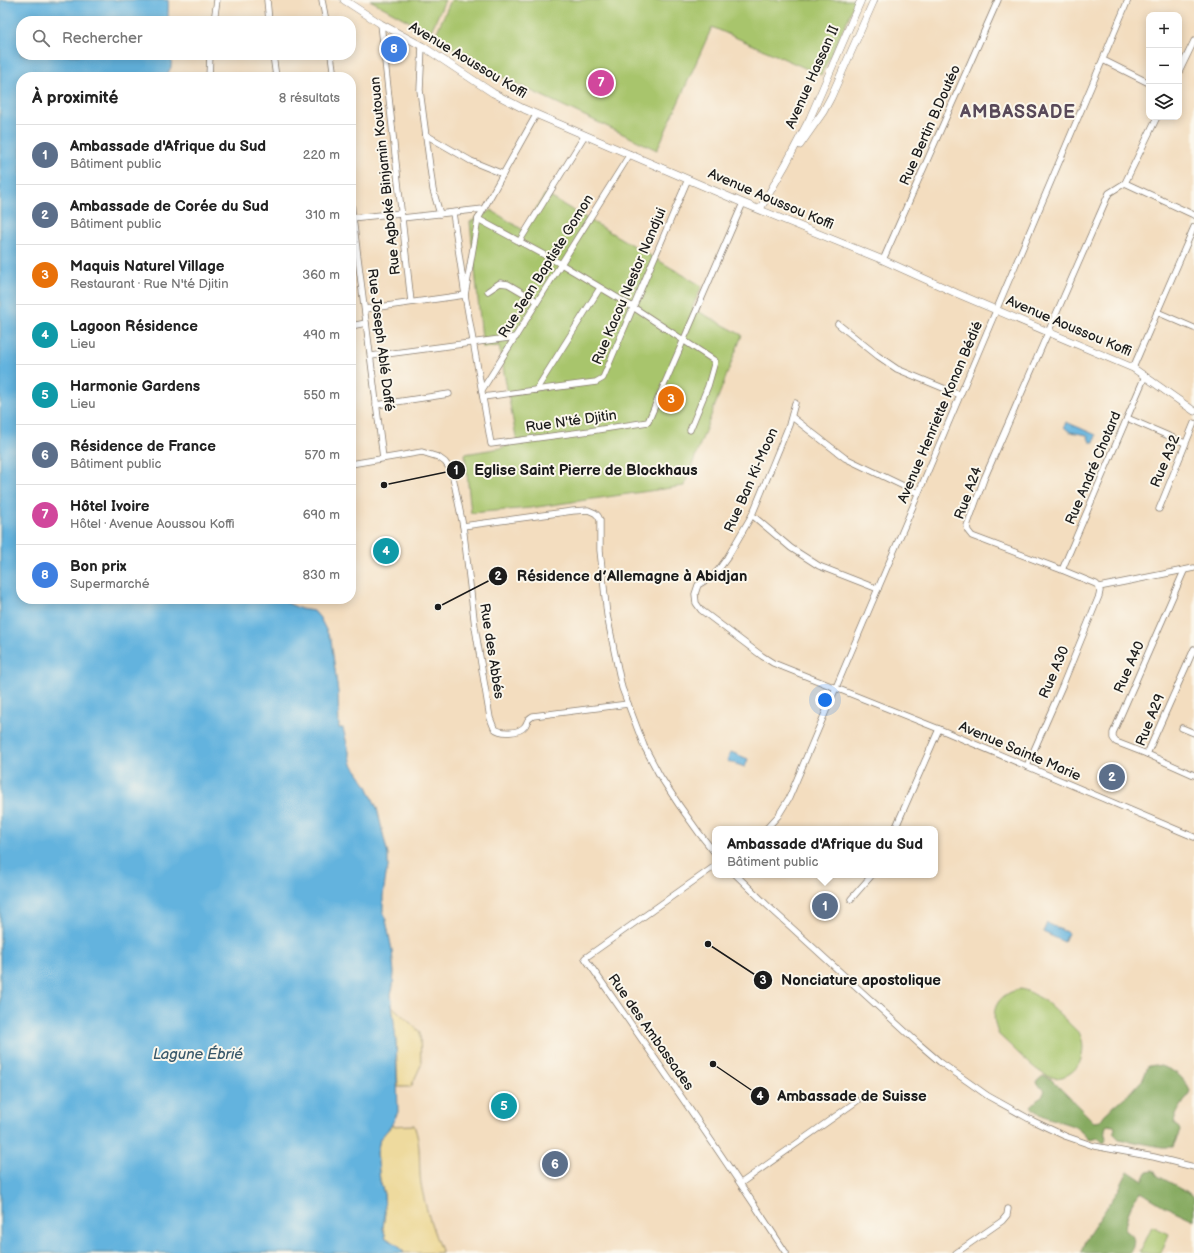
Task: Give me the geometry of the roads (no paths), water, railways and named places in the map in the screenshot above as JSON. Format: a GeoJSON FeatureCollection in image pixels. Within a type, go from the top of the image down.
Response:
{"type":"FeatureCollection","features":[{"type":"Feature","properties":{"kind":"street"},"geometry":{"type":"LineString","coordinates":[[215,16],[217,0]]}},
{"type":"Feature","properties":{"kind":"street"},"geometry":{"type":"LineString","coordinates":[[267,0],[269,16]]}},
{"type":"Feature","properties":{"kind":"street"},"geometry":{"type":"LineString","coordinates":[[322,0],[325,16]]}},
{"type":"Feature","properties":{"kind":"street","name":"Avenue Aoussou Koffi"},"geometry":{"type":"LineString","coordinates":[[344,0],[380,24],[422,46],[493,93],[536,115],[743,203],[883,260],[1133,368],[1194,410]]}},
{"type":"Feature","properties":{"kind":"street","name":"Avenue Hassan II"},"geometry":{"type":"LineString","coordinates":[[760,209],[810,118],[860,0]]}},
{"type":"Feature","properties":{"kind":"street","name":"Avenue Hassan II"},"geometry":{"type":"LineString","coordinates":[[786,164],[816,123],[828,102],[874,0]]}},
{"type":"Feature","properties":{"kind":"street","name":"Rue Bertin B.Doutéo"},"geometry":{"type":"LineString","coordinates":[[883,260],[998,0]]}},
{"type":"Feature","properties":{"kind":"street","name":"Avenue Henriette Konan Bédié"},"geometry":{"type":"LineString","coordinates":[[769,826],[778,816],[789,798],[1128,0]]}},
{"type":"Feature","properties":{"kind":"street","name":"Rue Agboké Binjamin Koutouan"},"geometry":{"type":"LineString","coordinates":[[380,24],[411,302]]}},
{"type":"Feature","properties":{"kind":"street"},"geometry":{"type":"LineString","coordinates":[[1182,66],[1194,41]]}},
{"type":"Feature","properties":{"kind":"street"},"geometry":{"type":"LineString","coordinates":[[422,46],[420,90],[433,190],[440,214]]}},
{"type":"Feature","properties":{"kind":"street"},"geometry":{"type":"LineString","coordinates":[[209,72],[210,60]]}},
{"type":"Feature","properties":{"kind":"street"},"geometry":{"type":"LineString","coordinates":[[274,60],[275,72]]}},
{"type":"Feature","properties":{"kind":"street"},"geometry":{"type":"LineString","coordinates":[[331,60],[333,72]]}},
{"type":"Feature","properties":{"kind":"street"},"geometry":{"type":"LineString","coordinates":[[1103,60],[1146,82]]}},
{"type":"Feature","properties":{"kind":"street"},"geometry":{"type":"LineString","coordinates":[[365,309],[465,295],[478,219],[536,115]]}},
{"type":"Feature","properties":{"kind":"street"},"geometry":{"type":"LineString","coordinates":[[1156,120],[1125,183],[1194,215]]}},
{"type":"Feature","properties":{"kind":"street"},"geometry":{"type":"LineString","coordinates":[[426,135],[471,161],[503,174]]}},
{"type":"Feature","properties":{"kind":"street"},"geometry":{"type":"LineString","coordinates":[[519,242],[585,135]]}},
{"type":"Feature","properties":{"kind":"street","name":"Rue Jean Baptiste Gomon"},"geometry":{"type":"LineString","coordinates":[[483,393],[560,264],[630,154]]}},
{"type":"Feature","properties":{"kind":"street","name":"Rue Kacou Nestor Nandjui"},"geometry":{"type":"LineString","coordinates":[[483,393],[536,390],[596,382],[603,378],[688,179]]}},
{"type":"Feature","properties":{"kind":"street","name":"Rue A24"},"geometry":{"type":"LineString","coordinates":[[1099,587],[1096,584],[1062,570],[972,536],[968,532],[967,526],[984,479],[1109,193],[1125,183]]}},
{"type":"Feature","properties":{"kind":"street","name":"Rue N'té Djitin"},"geometry":{"type":"LineString","coordinates":[[453,213],[465,295],[491,444],[648,422],[743,203]]}},
{"type":"Feature","properties":{"kind":"street"},"geometry":{"type":"LineString","coordinates":[[356,218],[440,214],[483,210]]}},
{"type":"Feature","properties":{"kind":"street"},"geometry":{"type":"LineString","coordinates":[[478,219],[560,264],[633,307],[715,361],[708,386],[690,430]]}},
{"type":"Feature","properties":{"kind":"street"},"geometry":{"type":"LineString","coordinates":[[1133,368],[1194,227]]}},
{"type":"Feature","properties":{"kind":"street","name":"Rue Joseph Ablé Daffé"},"geometry":{"type":"LineString","coordinates":[[356,246],[383,458]]}},
{"type":"Feature","properties":{"kind":"street"},"geometry":{"type":"LineString","coordinates":[[488,291],[500,283],[508,284],[538,301]]}},
{"type":"Feature","properties":{"kind":"street"},"geometry":{"type":"LineString","coordinates":[[536,390],[600,288]]}},
{"type":"Feature","properties":{"kind":"street"},"geometry":{"type":"LineString","coordinates":[[1156,312],[1194,328]]}},
{"type":"Feature","properties":{"kind":"street"},"geometry":{"type":"LineString","coordinates":[[356,325],[366,323]]}},
{"type":"Feature","properties":{"kind":"street"},"geometry":{"type":"LineString","coordinates":[[838,324],[897,369],[960,395]]}},
{"type":"Feature","properties":{"kind":"street"},"geometry":{"type":"LineString","coordinates":[[371,356],[516,337]]}},
{"type":"Feature","properties":{"kind":"street","name":"Rue André Chotard"},"geometry":{"type":"LineString","coordinates":[[1062,570],[1145,376]]}},
{"type":"Feature","properties":{"kind":"street"},"geometry":{"type":"LineString","coordinates":[[376,404],[449,394]]}},
{"type":"Feature","properties":{"kind":"street","name":"Rue Ban Ki-Moon"},"geometry":{"type":"LineString","coordinates":[[795,403],[792,417],[752,515],[720,569],[713,576],[698,585],[695,594],[696,603],[701,610],[768,660],[836,687]]}},
{"type":"Feature","properties":{"kind":"street"},"geometry":{"type":"LineString","coordinates":[[792,417],[845,458],[918,493]]}},
{"type":"Feature","properties":{"kind":"street"},"geometry":{"type":"LineString","coordinates":[[1126,418],[1185,443]]}},
{"type":"Feature","properties":{"kind":"street","name":"Rue A32"},"geometry":{"type":"LineString","coordinates":[[1159,509],[1194,423]]}},
{"type":"Feature","properties":{"kind":"street","name":"Rue des Abbés"},"geometry":{"type":"LineString","coordinates":[[356,463],[422,452],[438,457],[445,462],[452,472],[463,526],[475,627],[491,723],[494,728],[500,732],[514,731],[525,726],[528,718],[533,716],[628,704]]}},
{"type":"Feature","properties":{"kind":"street"},"geometry":{"type":"LineString","coordinates":[[463,526],[573,511],[588,510],[598,516],[601,526],[600,550],[607,615],[622,688],[644,746],[660,776],[712,849]]}},
{"type":"Feature","properties":{"kind":"street"},"geometry":{"type":"LineString","coordinates":[[752,515],[791,548],[819,566],[878,589]]}},
{"type":"Feature","properties":{"kind":"street"},"geometry":{"type":"LineString","coordinates":[[1099,587],[1194,568]]}},
{"type":"Feature","properties":{"kind":"street","name":"Rue A40"},"geometry":{"type":"LineString","coordinates":[[1147,754],[1116,742],[1113,738],[1113,733],[1184,571]]}},
{"type":"Feature","properties":{"kind":"street","name":"Rue A30"},"geometry":{"type":"LineString","coordinates":[[1027,766],[1099,596],[1099,587]]}},
{"type":"Feature","properties":{"kind":"street","name":"Rue A29"},"geometry":{"type":"LineString","coordinates":[[1194,649],[1147,754],[1194,774]]}},
{"type":"Feature","properties":{"kind":"street","name":"Avenue Sainte Marie"},"geometry":{"type":"LineString","coordinates":[[836,687],[1194,837]]}},
{"type":"Feature","properties":{"kind":"street"},"geometry":{"type":"LineString","coordinates":[[1182,728],[1194,733]]}},
{"type":"Feature","properties":{"kind":"street"},"geometry":{"type":"LineString","coordinates":[[896,826],[939,729]]}},
{"type":"Feature","properties":{"kind":"street","name":"Rue des Ambassades"},"geometry":{"type":"LineString","coordinates":[[712,868],[585,958],[740,1183],[786,1253]]}},
{"type":"Feature","properties":{"kind":"street"},"geometry":{"type":"LineString","coordinates":[[739,878],[919,1044],[966,1081],[988,1096],[1033,1121],[1081,1142],[1194,1167]]}},
{"type":"Feature","properties":{"kind":"street"},"geometry":{"type":"LineString","coordinates":[[851,899],[869,878]]}},
{"type":"Feature","properties":{"kind":"street"},"geometry":{"type":"LineString","coordinates":[[740,1183],[857,1101]]}},
{"type":"Feature","properties":{"kind":"street"},"geometry":{"type":"LineString","coordinates":[[956,1253],[1002,1221],[1007,1215],[1008,1209]]}},
{"type":"Feature","properties":{"kind":"water","name":"Lagune Ébrié"},"geometry":{"type":"Polygon","coordinates":[[[0,0],[168,0],[168,16],[16,16],[16,60],[172,60],[168,72],[16,72],[16,604],[290,604],[301,609],[314,611],[320,618],[331,640],[338,692],[339,728],[343,728],[352,764],[367,786],[377,808],[388,855],[388,868],[383,896],[383,913],[386,920],[392,950],[394,973],[391,994],[396,1041],[398,1112],[391,1126],[380,1139],[377,1153],[380,1181],[384,1194],[385,1212],[383,1228],[386,1238],[398,1245],[404,1253],[0,1253],[0,0]]]}},
{"type":"Feature","properties":{"kind":"water"},"geometry":{"type":"Polygon","coordinates":[[[1066,422],[1096,435],[1094,442],[1090,442],[1087,435],[1070,432],[1064,427],[1066,422]]]}},
{"type":"Feature","properties":{"kind":"water"},"geometry":{"type":"Polygon","coordinates":[[[731,752],[748,759],[745,767],[727,761],[731,752]]]}},
{"type":"Feature","properties":{"kind":"water"},"geometry":{"type":"Polygon","coordinates":[[[1047,923],[1068,933],[1064,942],[1043,932],[1047,923]]]}},
{"type":"Feature","properties":{"kind":"place","name":"Bon prix"},"geometry":{"type":"Point","coordinates":[394,49]}},
{"type":"Feature","properties":{"kind":"place","name":"Hôtel Ivoire"},"geometry":{"type":"Point","coordinates":[601,83]}},
{"type":"Feature","properties":{"kind":"place","name":"Maquis Naturel Village"},"geometry":{"type":"Point","coordinates":[671,399]}},
{"type":"Feature","properties":{"kind":"place","name":"Eglise Saint Pierre de Blockhaus"},"geometry":{"type":"Point","coordinates":[384,485]}},
{"type":"Feature","properties":{"kind":"place","name":"Lagoon Résidence"},"geometry":{"type":"Point","coordinates":[386,551]}},
{"type":"Feature","properties":{"kind":"place","name":"Résidence d’Allemagne à Abidjan"},"geometry":{"type":"Point","coordinates":[438,607]}},
{"type":"Feature","properties":{"kind":"place","name":"Ambassade de Corée du Sud"},"geometry":{"type":"Point","coordinates":[1112,777]}},
{"type":"Feature","properties":{"kind":"place","name":"Ambassade d'Afrique du Sud"},"geometry":{"type":"Point","coordinates":[825,906]}},
{"type":"Feature","properties":{"kind":"place","name":"Nonciature apostolique"},"geometry":{"type":"Point","coordinates":[708,944]}},
{"type":"Feature","properties":{"kind":"place","name":"Ambassade de Suisse"},"geometry":{"type":"Point","coordinates":[713,1064]}},
{"type":"Feature","properties":{"kind":"place","name":"Harmonie Gardens"},"geometry":{"type":"Point","coordinates":[504,1106]}},
{"type":"Feature","properties":{"kind":"place","name":"Résidence de France"},"geometry":{"type":"Point","coordinates":[555,1164]}},
{"type":"Feature","properties":{"kind":"district","name":"AMBASSADE"},"geometry":{"type":"Point","coordinates":[1018,112]}}]}
